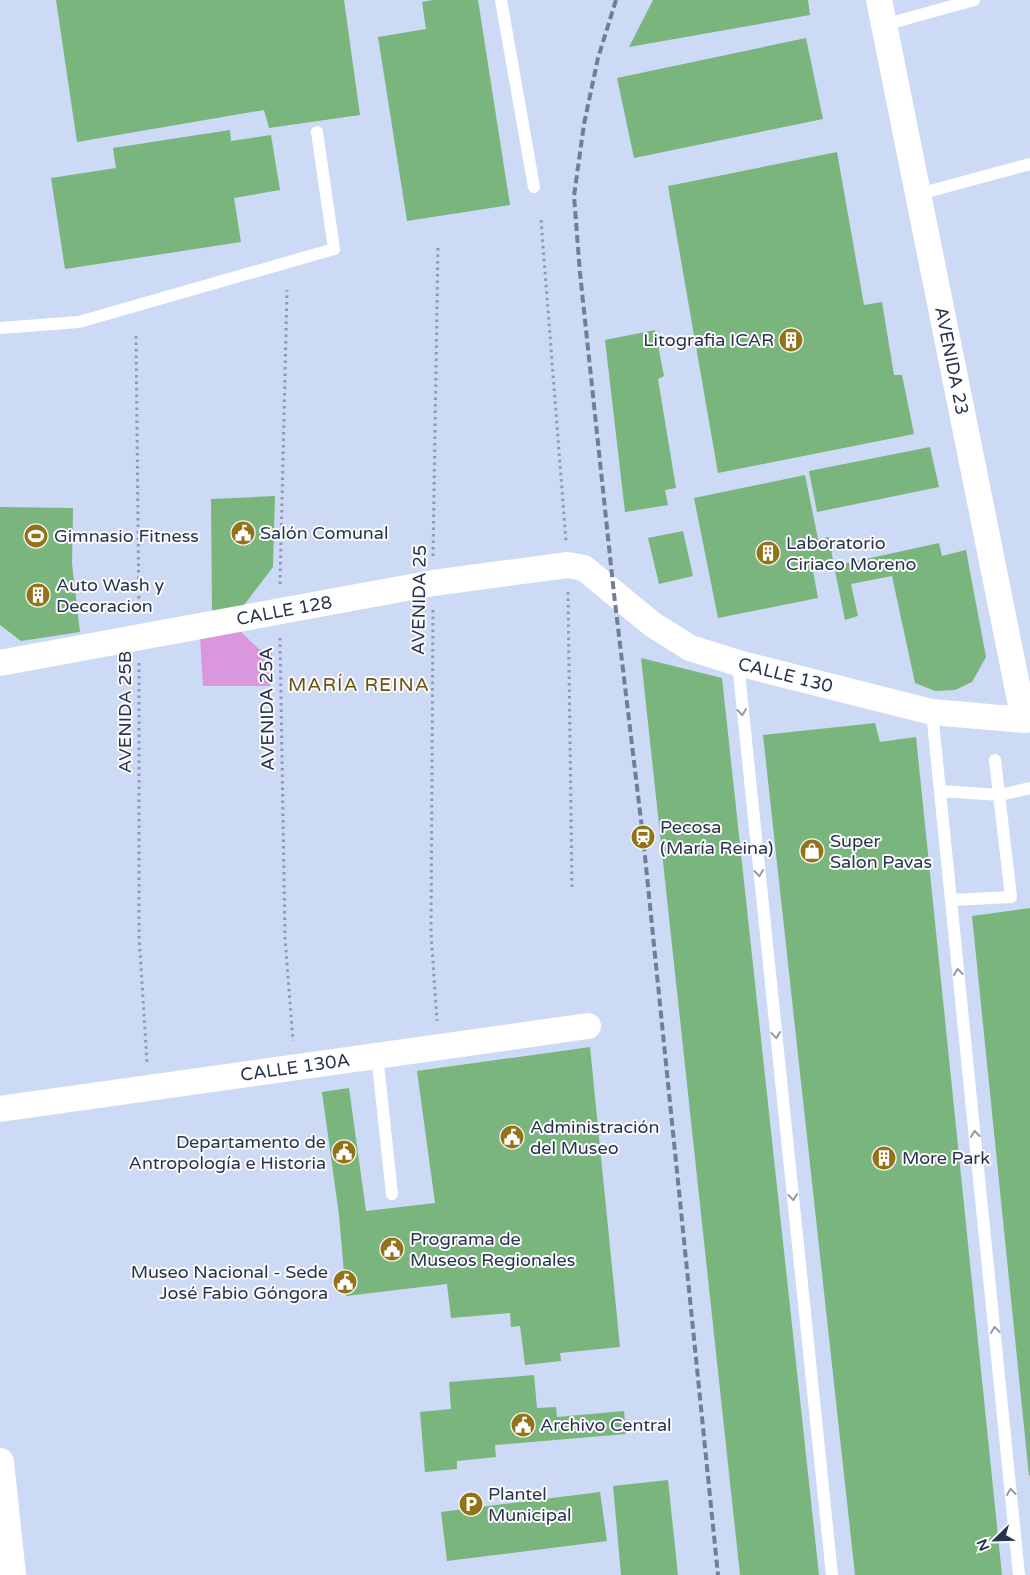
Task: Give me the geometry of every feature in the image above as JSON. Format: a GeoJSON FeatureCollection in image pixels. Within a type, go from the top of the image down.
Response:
{"type":"FeatureCollection","features":[{"type":"Feature","properties":{"kind":"main road"},"geometry":{"type":"LineString","coordinates":[[0,1462],[12,1575]]}},
{"type":"Feature","properties":{"kind":"street","name":"AVENIDA 23"},"geometry":{"type":"LineString","coordinates":[[879,0],[1027,720]]}},
{"type":"Feature","properties":{"kind":"street","name":"CALLE 130"},"geometry":{"type":"LineString","coordinates":[[568,565],[584,568],[652,624],[690,648],[738,663],[932,712],[1027,720]]}},
{"type":"Feature","properties":{"kind":"street","name":"CALLE 128"},"geometry":{"type":"LineString","coordinates":[[0,664],[433,583],[568,565]]}},
{"type":"Feature","properties":{"kind":"street","name":"CALLE 130A"},"geometry":{"type":"LineString","coordinates":[[0,1109],[588,1026]]}},
{"type":"Feature","properties":{"kind":"lane"},"geometry":{"type":"LineString","coordinates":[[501,0],[534,187]]}},
{"type":"Feature","properties":{"kind":"lane"},"geometry":{"type":"LineString","coordinates":[[884,25],[939,5],[974,0]]}},
{"type":"Feature","properties":{"kind":"lane"},"geometry":{"type":"LineString","coordinates":[[0,328],[79,322],[334,249],[317,132]]}},
{"type":"Feature","properties":{"kind":"lane"},"geometry":{"type":"LineString","coordinates":[[919,194],[1030,164]]}},
{"type":"Feature","properties":{"kind":"lane"},"geometry":{"type":"LineString","coordinates":[[738,663],[832,1575]]}},
{"type":"Feature","properties":{"kind":"lane"},"geometry":{"type":"LineString","coordinates":[[932,712],[1019,1575]]}},
{"type":"Feature","properties":{"kind":"lane"},"geometry":{"type":"LineString","coordinates":[[951,900],[1011,897],[995,760]]}},
{"type":"Feature","properties":{"kind":"lane"},"geometry":{"type":"LineString","coordinates":[[940,791],[1000,795],[1030,788]]}},
{"type":"Feature","properties":{"kind":"lane"},"geometry":{"type":"LineString","coordinates":[[378,1055],[392,1194]]}},
{"type":"Feature","properties":{"kind":"path","name":"AVENIDA 25"},"geometry":{"type":"LineString","coordinates":[[438,244],[433,583],[431,933],[439,1047]]}},
{"type":"Feature","properties":{"kind":"path","name":"AVENIDA 25A"},"geometry":{"type":"LineString","coordinates":[[287,290],[279,611],[285,938],[296,1067]]}},
{"type":"Feature","properties":{"kind":"path","name":"AVENIDA 25B"},"geometry":{"type":"LineString","coordinates":[[136,336],[139,936],[149,1087]]}},
{"type":"Feature","properties":{"kind":"shaded area"},"geometry":{"type":"Polygon","coordinates":[[[240,631],[259,649],[272,653],[270,686],[203,686],[200,638],[240,631]]]}},
{"type":"Feature","properties":{"kind":"building"},"geometry":{"type":"Polygon","coordinates":[[[56,0],[344,0],[360,115],[269,128],[264,110],[77,142],[56,0]]]}},
{"type":"Feature","properties":{"kind":"building"},"geometry":{"type":"Polygon","coordinates":[[[433,0],[478,0],[510,205],[407,221],[378,37],[426,29],[422,2],[433,0]]]}},
{"type":"Feature","properties":{"kind":"building"},"geometry":{"type":"Polygon","coordinates":[[[653,0],[808,0],[810,15],[629,47],[653,0]]]}},
{"type":"Feature","properties":{"kind":"building"},"geometry":{"type":"Polygon","coordinates":[[[806,38],[823,119],[634,158],[617,78],[806,38]]]}},
{"type":"Feature","properties":{"kind":"building"},"geometry":{"type":"Polygon","coordinates":[[[230,130],[231,141],[271,135],[280,190],[234,198],[241,242],[65,269],[51,178],[116,168],[113,148],[230,130]]]}},
{"type":"Feature","properties":{"kind":"building","name":"Litografia ICAR"},"geometry":{"type":"Polygon","coordinates":[[[837,152],[864,305],[882,302],[894,375],[902,375],[914,434],[718,473],[668,186],[837,152]]]}},
{"type":"Feature","properties":{"kind":"building"},"geometry":{"type":"Polygon","coordinates":[[[655,330],[664,376],[658,379],[676,488],[665,490],[668,505],[625,512],[605,340],[655,330]]]}},
{"type":"Feature","properties":{"kind":"building"},"geometry":{"type":"Polygon","coordinates":[[[930,447],[939,487],[817,512],[809,471],[930,447]]]}},
{"type":"Feature","properties":{"kind":"building","name":"Laboratorio Ciriaco Moreno"},"geometry":{"type":"Polygon","coordinates":[[[805,475],[818,539],[829,537],[834,566],[813,571],[818,598],[718,618],[694,498],[805,475]]]}},
{"type":"Feature","properties":{"kind":"building","name":"Salón Comunal"},"geometry":{"type":"Polygon","coordinates":[[[275,496],[273,567],[244,605],[212,613],[211,499],[275,496]]]}},
{"type":"Feature","properties":{"kind":"building"},"geometry":{"type":"Polygon","coordinates":[[[0,507],[73,508],[72,564],[80,632],[21,641],[0,625],[0,507]]]}},
{"type":"Feature","properties":{"kind":"building"},"geometry":{"type":"Polygon","coordinates":[[[683,531],[693,576],[659,584],[648,538],[683,531]]]}},
{"type":"Feature","properties":{"kind":"building"},"geometry":{"type":"Polygon","coordinates":[[[939,543],[942,556],[966,550],[986,657],[972,682],[955,690],[935,691],[915,683],[892,576],[851,584],[858,616],[845,620],[834,566],[939,543]]]}},
{"type":"Feature","properties":{"kind":"building"},"geometry":{"type":"Polygon","coordinates":[[[641,658],[722,678],[819,1575],[740,1575],[641,658]]]}},
{"type":"Feature","properties":{"kind":"building","name":"More Park"},"geometry":{"type":"Polygon","coordinates":[[[875,723],[880,742],[916,737],[1002,1575],[855,1575],[763,735],[875,723]]]}},
{"type":"Feature","properties":{"kind":"building"},"geometry":{"type":"Polygon","coordinates":[[[1030,908],[1030,1475],[1029,1476],[972,916],[1030,908]]]}},
{"type":"Feature","properties":{"kind":"building","name":"Administración del Museo"},"geometry":{"type":"Polygon","coordinates":[[[590,1047],[620,1347],[560,1353],[561,1361],[525,1365],[520,1326],[511,1327],[510,1313],[451,1318],[447,1284],[346,1296],[339,1215],[322,1092],[349,1088],[366,1211],[435,1203],[417,1071],[590,1047]]]}},
{"type":"Feature","properties":{"kind":"building","name":"Archivo Central"},"geometry":{"type":"Polygon","coordinates":[[[534,1375],[537,1408],[556,1407],[557,1417],[624,1411],[626,1434],[495,1445],[496,1457],[457,1461],[457,1469],[425,1472],[420,1412],[451,1409],[449,1382],[534,1375]]]}},
{"type":"Feature","properties":{"kind":"building"},"geometry":{"type":"Polygon","coordinates":[[[668,1480],[678,1575],[621,1575],[613,1486],[668,1480]]]}},
{"type":"Feature","properties":{"kind":"building"},"geometry":{"type":"Polygon","coordinates":[[[600,1492],[607,1541],[447,1561],[441,1512],[600,1492]]]}},
{"type":"Feature","properties":{"kind":"railway"},"geometry":{"type":"LineString","coordinates":[[616,0],[598,58],[584,124],[574,196],[580,273],[614,594],[643,837],[718,1575]]}},
{"type":"Feature","properties":{"kind":"place","name":"Litografia ICAR"},"geometry":{"type":"Point","coordinates":[791,340]}},
{"type":"Feature","properties":{"kind":"place","name":"Salón Comunal"},"geometry":{"type":"Point","coordinates":[243,533]}},
{"type":"Feature","properties":{"kind":"place","name":"Gimnasio Fitness"},"geometry":{"type":"Point","coordinates":[36,536]}},
{"type":"Feature","properties":{"kind":"place","name":"Laboratorio Ciriaco Moreno"},"geometry":{"type":"Point","coordinates":[768,553]}},
{"type":"Feature","properties":{"kind":"place","name":"Auto Wash y Decoracion"},"geometry":{"type":"Point","coordinates":[38,595]}},
{"type":"Feature","properties":{"kind":"place","name":"Pecosa (María Reina)"},"geometry":{"type":"Point","coordinates":[643,837]}},
{"type":"Feature","properties":{"kind":"place","name":"Super Salon Pavas"},"geometry":{"type":"Point","coordinates":[812,851]}},
{"type":"Feature","properties":{"kind":"place","name":"Administración del Museo"},"geometry":{"type":"Point","coordinates":[512,1137]}},
{"type":"Feature","properties":{"kind":"place","name":"Departamento de Antropología e Historia"},"geometry":{"type":"Point","coordinates":[344,1152]}},
{"type":"Feature","properties":{"kind":"place","name":"More Park"},"geometry":{"type":"Point","coordinates":[884,1158]}},
{"type":"Feature","properties":{"kind":"place","name":"Programa de Museos Regionales"},"geometry":{"type":"Point","coordinates":[392,1249]}},
{"type":"Feature","properties":{"kind":"place","name":"Museo Nacional - Sede José Fabio Góngora"},"geometry":{"type":"Point","coordinates":[345,1282]}},
{"type":"Feature","properties":{"kind":"place","name":"Archivo Central"},"geometry":{"type":"Point","coordinates":[523,1425]}},
{"type":"Feature","properties":{"kind":"place","name":"Plantel Municipal"},"geometry":{"type":"Point","coordinates":[471,1504]}},
{"type":"Feature","properties":{"kind":"district","name":"MARÍA REINA"},"geometry":{"type":"Point","coordinates":[359,684]}}]}
